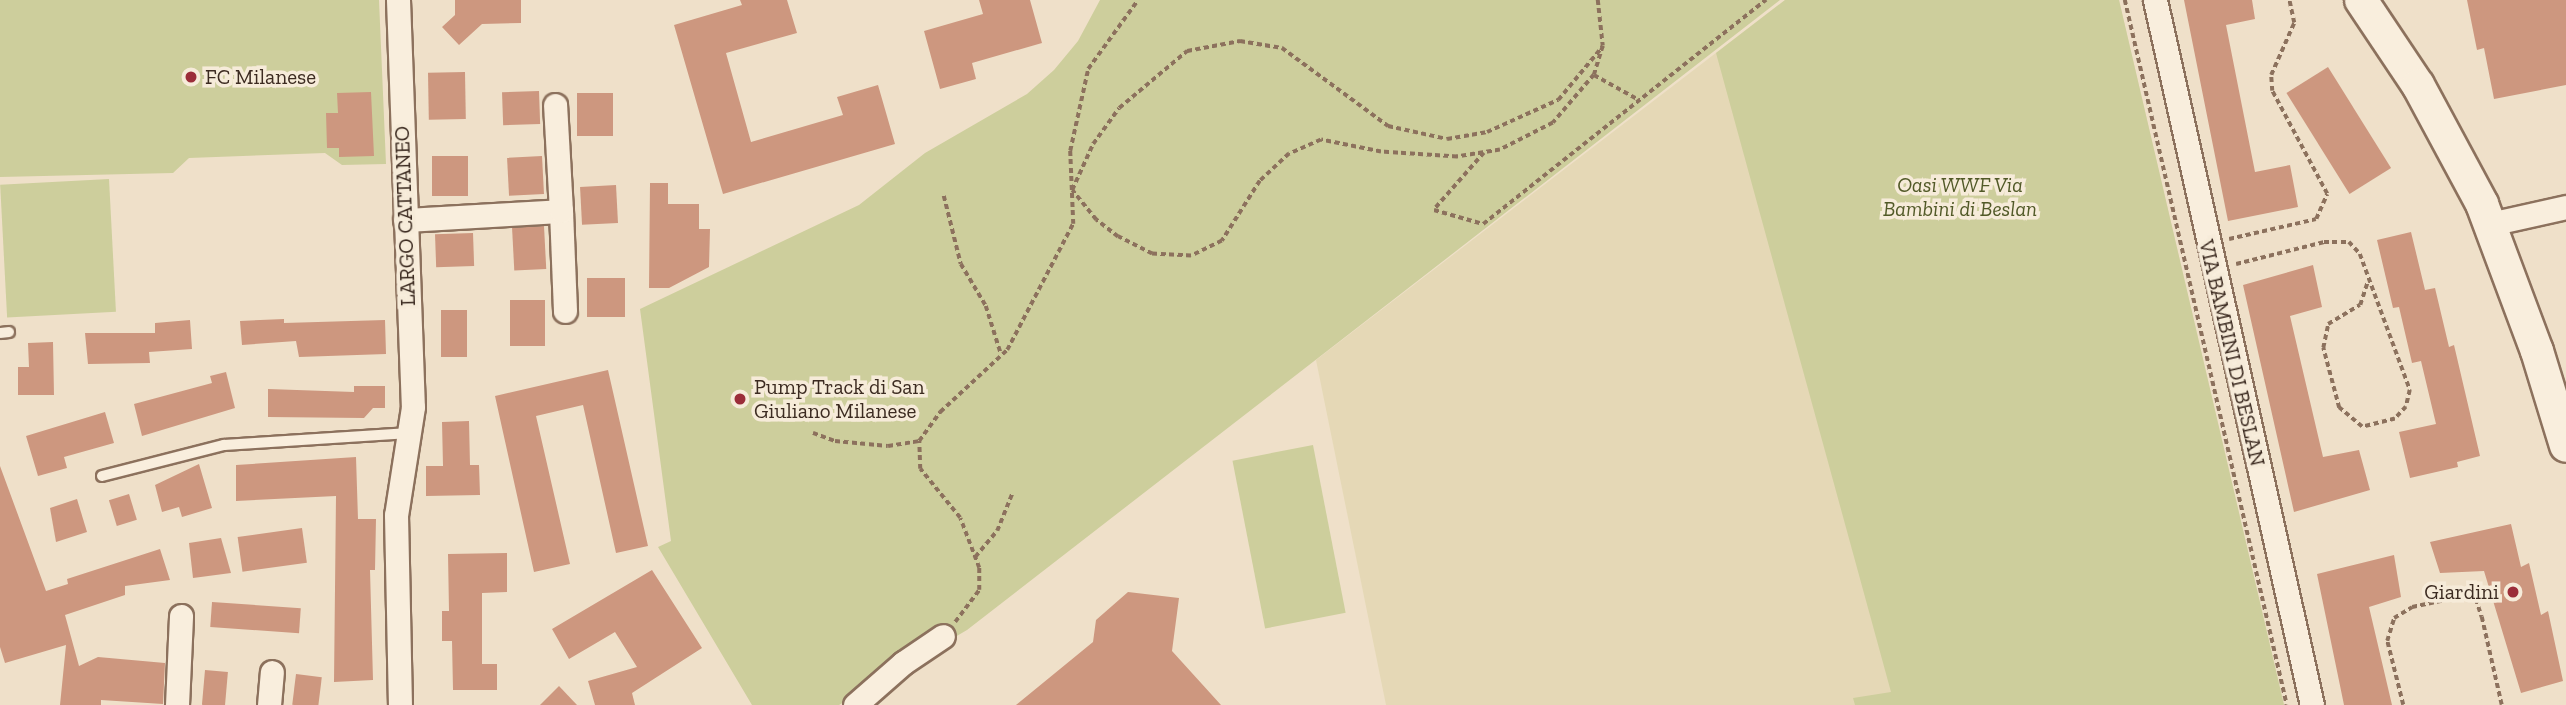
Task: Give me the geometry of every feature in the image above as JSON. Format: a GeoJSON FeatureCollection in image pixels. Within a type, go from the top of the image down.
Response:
{"type":"FeatureCollection","features":[{"type":"Feature","properties":{"kind":"street","name":"LARGO CATTANEO"},"geometry":{"type":"LineString","coordinates":[[398,0],[412,432],[396,515],[400,705]]}},
{"type":"Feature","properties":{"kind":"street","name":"VIA BAMBINI DI BESLAN"},"geometry":{"type":"LineString","coordinates":[[2155,0],[2312,705]]}},
{"type":"Feature","properties":{"kind":"street"},"geometry":{"type":"LineString","coordinates":[[2361,0],[2439,120],[2490,224],[2566,446]]}},
{"type":"Feature","properties":{"kind":"street"},"geometry":{"type":"LineString","coordinates":[[555,105],[565,312]]}},
{"type":"Feature","properties":{"kind":"street"},"geometry":{"type":"LineString","coordinates":[[2490,224],[2566,207]]}},
{"type":"Feature","properties":{"kind":"street"},"geometry":{"type":"LineString","coordinates":[[405,220],[561,211]]}},
{"type":"Feature","properties":{"kind":"street"},"geometry":{"type":"LineString","coordinates":[[177,705],[181,616]]}},
{"type":"Feature","properties":{"kind":"street"},"geometry":{"type":"LineString","coordinates":[[855,705],[902,663],[943,636]]}},
{"type":"Feature","properties":{"kind":"street"},"geometry":{"type":"LineString","coordinates":[[269,705],[272,671]]}},
{"type":"Feature","properties":{"kind":"lane"},"geometry":{"type":"LineString","coordinates":[[102,476],[210,447],[412,432]]}},
{"type":"Feature","properties":{"kind":"path"},"geometry":{"type":"LineString","coordinates":[[943,636],[979,590],[975,557],[960,518],[920,469],[919,441],[940,412],[1001,355],[1073,224],[1070,151],[1088,69],[1138,0]]}},
{"type":"Feature","properties":{"kind":"path"},"geometry":{"type":"LineString","coordinates":[[1072,190],[1096,220],[1118,237],[1152,254],[1191,256],[1222,241],[1260,181],[1279,163],[1321,140],[1381,152],[1457,157],[1500,150],[1553,123],[1594,75],[1603,46],[1598,0]]}},
{"type":"Feature","properties":{"kind":"path"},"geometry":{"type":"LineString","coordinates":[[1484,153],[1434,210],[1483,224],[1766,0]]}},
{"type":"Feature","properties":{"kind":"path"},"geometry":{"type":"LineString","coordinates":[[2125,0],[2287,705]]}},
{"type":"Feature","properties":{"kind":"path"},"geometry":{"type":"LineString","coordinates":[[2208,245],[2316,219],[2327,194],[2272,92],[2271,75],[2294,23],[2289,0]]}},
{"type":"Feature","properties":{"kind":"path"},"geometry":{"type":"LineString","coordinates":[[1072,190],[1093,144],[1119,108],[1187,51],[1240,41],[1282,48],[1388,126],[1447,139],[1488,132],[1558,100],[1603,46]]}},
{"type":"Feature","properties":{"kind":"path"},"geometry":{"type":"LineString","coordinates":[[1594,75],[1639,100]]}},
{"type":"Feature","properties":{"kind":"path"},"geometry":{"type":"LineString","coordinates":[[944,196],[961,264],[986,306],[1001,355]]}},
{"type":"Feature","properties":{"kind":"path"},"geometry":{"type":"LineString","coordinates":[[2213,270],[2324,242],[2349,242],[2360,254],[2410,390],[2406,407],[2395,419],[2362,427],[2339,408],[2323,348],[2328,324],[2360,305],[2368,281]]}},
{"type":"Feature","properties":{"kind":"path"},"geometry":{"type":"LineString","coordinates":[[813,433],[835,441],[888,446],[919,441]]}},
{"type":"Feature","properties":{"kind":"path"},"geometry":{"type":"LineString","coordinates":[[975,557],[997,531],[1012,494]]}},
{"type":"Feature","properties":{"kind":"path"},"geometry":{"type":"LineString","coordinates":[[2403,705],[2387,641],[2394,618],[2412,607],[2469,595],[2476,599],[2482,617],[2502,705]]}},
{"type":"Feature","properties":{"kind":"green space","name":"FC Milanese"},"geometry":{"type":"Polygon","coordinates":[[[0,0],[379,0],[386,164],[342,165],[325,153],[189,158],[173,173],[0,177],[0,0]]]}},
{"type":"Feature","properties":{"kind":"green space"},"geometry":{"type":"Polygon","coordinates":[[[1100,0],[1780,0],[967,630],[839,705],[752,705],[658,547],[671,541],[640,309],[859,205],[925,153],[1027,94],[1054,70],[1078,41],[1100,0]]]}},
{"type":"Feature","properties":{"kind":"green space"},"geometry":{"type":"Polygon","coordinates":[[[1785,0],[2119,0],[2284,705],[1386,705],[1316,360],[1785,0]]]}},
{"type":"Feature","properties":{"kind":"green space","name":"Oasi WWF Via Bambini di Beslan"},"geometry":{"type":"Polygon","coordinates":[[[1785,0],[2119,0],[2284,705],[1855,705],[1853,698],[1891,692],[1716,53],[1785,0]]]}},
{"type":"Feature","properties":{"kind":"green space"},"geometry":{"type":"Polygon","coordinates":[[[109,179],[116,312],[7,318],[0,185],[109,179]]]}},
{"type":"Feature","properties":{"kind":"green space"},"geometry":{"type":"Polygon","coordinates":[[[1313,445],[1346,613],[1265,629],[1233,461],[1313,445]]]}},
{"type":"Feature","properties":{"kind":"building"},"geometry":{"type":"Polygon","coordinates":[[[455,0],[521,0],[521,23],[482,24],[459,45],[442,27],[455,15],[455,0]]]}},
{"type":"Feature","properties":{"kind":"building"},"geometry":{"type":"Polygon","coordinates":[[[740,0],[787,0],[797,33],[726,53],[751,142],[843,115],[837,97],[878,85],[895,144],[723,194],[674,25],[742,5],[740,0]]]}},
{"type":"Feature","properties":{"kind":"building"},"geometry":{"type":"Polygon","coordinates":[[[979,0],[1030,0],[1042,43],[972,63],[976,79],[940,89],[924,31],[983,14],[979,0]]]}},
{"type":"Feature","properties":{"kind":"building"},"geometry":{"type":"Polygon","coordinates":[[[2184,0],[2252,0],[2255,19],[2226,25],[2255,172],[2290,165],[2298,207],[2228,221],[2184,0]]]}},
{"type":"Feature","properties":{"kind":"building"},"geometry":{"type":"Polygon","coordinates":[[[2467,0],[2566,0],[2566,85],[2494,99],[2484,48],[2477,50],[2467,0]]]}},
{"type":"Feature","properties":{"kind":"building"},"geometry":{"type":"Polygon","coordinates":[[[2328,67],[2391,168],[2350,194],[2286,93],[2328,67]]]}},
{"type":"Feature","properties":{"kind":"building"},"geometry":{"type":"Polygon","coordinates":[[[465,72],[466,119],[429,120],[428,73],[465,72]]]}},
{"type":"Feature","properties":{"kind":"building"},"geometry":{"type":"Polygon","coordinates":[[[539,91],[540,124],[503,125],[502,92],[539,91]]]}},
{"type":"Feature","properties":{"kind":"building"},"geometry":{"type":"Polygon","coordinates":[[[371,92],[374,156],[339,157],[339,148],[327,148],[326,113],[338,113],[337,93],[371,92]]]}},
{"type":"Feature","properties":{"kind":"building"},"geometry":{"type":"Polygon","coordinates":[[[577,93],[613,93],[613,136],[577,136],[577,93]]]}},
{"type":"Feature","properties":{"kind":"building"},"geometry":{"type":"Polygon","coordinates":[[[432,156],[468,156],[468,196],[432,196],[432,156]]]}},
{"type":"Feature","properties":{"kind":"building"},"geometry":{"type":"Polygon","coordinates":[[[542,156],[544,194],[509,196],[507,158],[542,156]]]}},
{"type":"Feature","properties":{"kind":"building"},"geometry":{"type":"Polygon","coordinates":[[[650,183],[668,183],[668,204],[699,204],[699,229],[710,229],[709,267],[669,288],[649,288],[650,183]]]}},
{"type":"Feature","properties":{"kind":"building"},"geometry":{"type":"Polygon","coordinates":[[[616,185],[618,223],[582,225],[580,187],[616,185]]]}},
{"type":"Feature","properties":{"kind":"building"},"geometry":{"type":"Polygon","coordinates":[[[544,226],[546,269],[514,271],[512,228],[544,226]]]}},
{"type":"Feature","properties":{"kind":"building"},"geometry":{"type":"Polygon","coordinates":[[[2411,232],[2425,290],[2435,288],[2449,347],[2454,345],[2480,456],[2457,462],[2458,467],[2410,478],[2399,432],[2436,424],[2421,361],[2412,363],[2399,307],[2393,308],[2377,240],[2411,232]]]}},
{"type":"Feature","properties":{"kind":"building"},"geometry":{"type":"Polygon","coordinates":[[[473,233],[474,266],[436,267],[435,234],[473,233]]]}},
{"type":"Feature","properties":{"kind":"building"},"geometry":{"type":"Polygon","coordinates":[[[2313,265],[2322,307],[2290,316],[2323,457],[2359,450],[2370,490],[2294,512],[2243,285],[2313,265]]]}},
{"type":"Feature","properties":{"kind":"building"},"geometry":{"type":"Polygon","coordinates":[[[587,278],[625,278],[625,317],[587,317],[587,278]]]}},
{"type":"Feature","properties":{"kind":"building"},"geometry":{"type":"Polygon","coordinates":[[[510,300],[545,300],[545,346],[510,346],[510,300]]]}},
{"type":"Feature","properties":{"kind":"building"},"geometry":{"type":"Polygon","coordinates":[[[441,310],[467,310],[467,357],[441,357],[441,310]]]}},
{"type":"Feature","properties":{"kind":"building"},"geometry":{"type":"Polygon","coordinates":[[[284,319],[284,323],[385,320],[386,354],[299,357],[296,341],[242,345],[240,321],[284,319]]]}},
{"type":"Feature","properties":{"kind":"building"},"geometry":{"type":"Polygon","coordinates":[[[190,320],[192,349],[149,352],[150,363],[88,364],[85,333],[155,333],[155,323],[190,320]]]}},
{"type":"Feature","properties":{"kind":"building"},"geometry":{"type":"Polygon","coordinates":[[[53,342],[54,395],[18,395],[18,367],[29,367],[28,343],[53,342]]]}},
{"type":"Feature","properties":{"kind":"building"},"geometry":{"type":"Polygon","coordinates":[[[608,370],[648,546],[616,553],[583,405],[536,416],[570,564],[534,572],[495,396],[608,370]]]}},
{"type":"Feature","properties":{"kind":"building"},"geometry":{"type":"Polygon","coordinates":[[[226,372],[235,408],[142,436],[134,404],[212,383],[210,376],[226,372]]]}},
{"type":"Feature","properties":{"kind":"building"},"geometry":{"type":"Polygon","coordinates":[[[354,386],[385,386],[385,408],[373,408],[364,418],[268,417],[268,389],[354,392],[354,386]]]}},
{"type":"Feature","properties":{"kind":"building"},"geometry":{"type":"Polygon","coordinates":[[[105,412],[114,443],[64,457],[67,468],[38,476],[26,436],[105,412]]]}},
{"type":"Feature","properties":{"kind":"building"},"geometry":{"type":"Polygon","coordinates":[[[469,421],[470,465],[479,465],[480,495],[426,496],[426,466],[443,466],[442,422],[469,421]]]}},
{"type":"Feature","properties":{"kind":"building"},"geometry":{"type":"Polygon","coordinates":[[[356,457],[358,519],[376,519],[375,570],[370,570],[373,680],[334,682],[336,496],[236,501],[236,465],[356,457]]]}},
{"type":"Feature","properties":{"kind":"building"},"geometry":{"type":"Polygon","coordinates":[[[199,464],[212,508],[182,517],[179,507],[162,512],[155,485],[199,464]]]}},
{"type":"Feature","properties":{"kind":"building"},"geometry":{"type":"Polygon","coordinates":[[[0,466],[46,591],[68,584],[67,579],[160,549],[170,580],[125,586],[125,595],[65,615],[79,666],[98,657],[165,663],[163,704],[101,700],[101,705],[60,705],[66,645],[5,663],[0,647],[0,466]]]}},
{"type":"Feature","properties":{"kind":"building"},"geometry":{"type":"Polygon","coordinates":[[[129,494],[137,520],[117,526],[109,500],[129,494]]]}},
{"type":"Feature","properties":{"kind":"building"},"geometry":{"type":"Polygon","coordinates":[[[77,499],[87,532],[56,542],[50,508],[77,499]]]}},
{"type":"Feature","properties":{"kind":"building","name":"Giardini"},"geometry":{"type":"Polygon","coordinates":[[[2511,524],[2521,567],[2529,563],[2541,615],[2548,611],[2563,681],[2521,693],[2484,571],[2440,573],[2430,542],[2511,524]]]}},
{"type":"Feature","properties":{"kind":"building"},"geometry":{"type":"Polygon","coordinates":[[[302,528],[307,563],[243,572],[238,537],[302,528]]]}},
{"type":"Feature","properties":{"kind":"building"},"geometry":{"type":"Polygon","coordinates":[[[221,538],[231,573],[193,578],[189,543],[221,538]]]}},
{"type":"Feature","properties":{"kind":"building"},"geometry":{"type":"Polygon","coordinates":[[[507,553],[507,592],[482,593],[482,664],[497,664],[497,690],[453,690],[452,641],[442,641],[442,611],[449,611],[448,554],[507,553]]]}},
{"type":"Feature","properties":{"kind":"building","name":"Giardini"},"geometry":{"type":"Polygon","coordinates":[[[2394,555],[2401,597],[2369,607],[2392,705],[2344,705],[2317,574],[2394,555]]]}},
{"type":"Feature","properties":{"kind":"building"},"geometry":{"type":"Polygon","coordinates":[[[652,570],[702,648],[632,693],[635,705],[595,705],[588,681],[637,667],[615,632],[569,659],[552,629],[652,570]]]}},
{"type":"Feature","properties":{"kind":"building"},"geometry":{"type":"Polygon","coordinates":[[[1128,592],[1179,598],[1172,651],[1221,705],[1016,705],[1093,642],[1096,620],[1128,592]]]}},
{"type":"Feature","properties":{"kind":"building"},"geometry":{"type":"Polygon","coordinates":[[[212,602],[301,608],[299,633],[210,627],[212,602]]]}},
{"type":"Feature","properties":{"kind":"building"},"geometry":{"type":"Polygon","coordinates":[[[205,670],[228,672],[225,705],[202,705],[205,670]]]}},
{"type":"Feature","properties":{"kind":"building"},"geometry":{"type":"Polygon","coordinates":[[[296,674],[322,677],[318,705],[292,705],[296,674]]]}},
{"type":"Feature","properties":{"kind":"building"},"geometry":{"type":"Polygon","coordinates":[[[559,686],[577,705],[540,705],[559,686]]]}},
{"type":"Feature","properties":{"kind":"place","name":"FC Milanese"},"geometry":{"type":"Point","coordinates":[191,77]}},
{"type":"Feature","properties":{"kind":"place","name":"Pump Track di San Giuliano Milanese"},"geometry":{"type":"Point","coordinates":[740,399]}},
{"type":"Feature","properties":{"kind":"place","name":"Giardini"},"geometry":{"type":"Point","coordinates":[2513,592]}}]}
